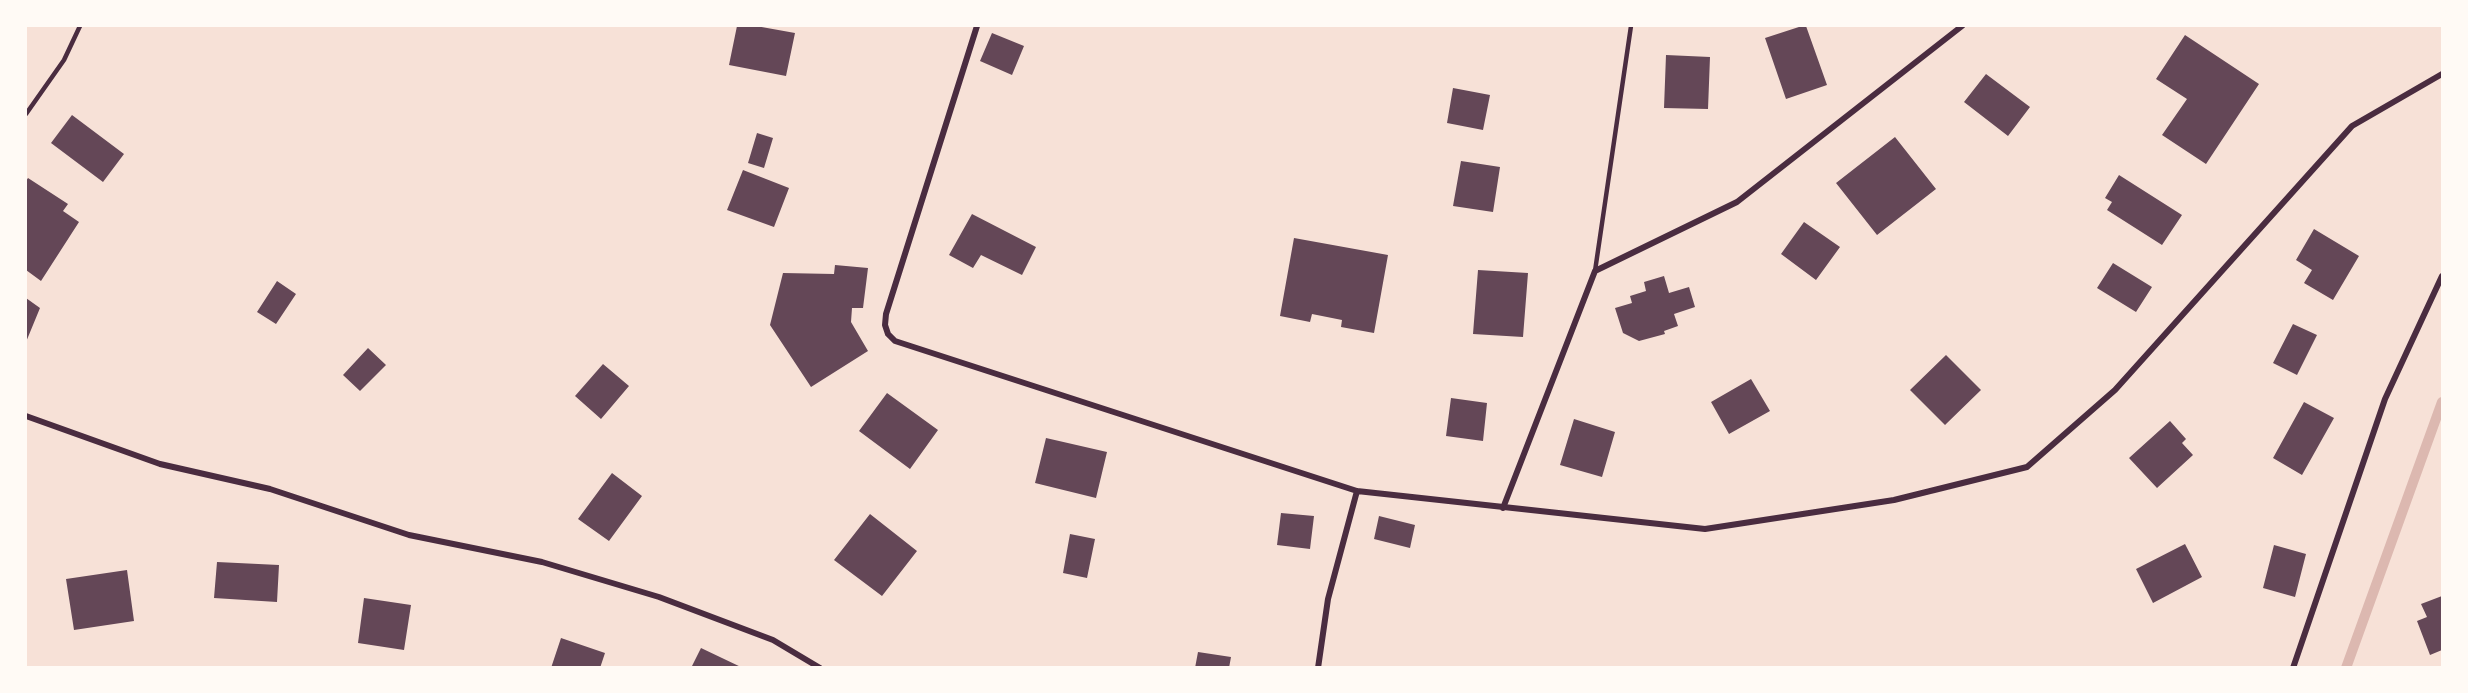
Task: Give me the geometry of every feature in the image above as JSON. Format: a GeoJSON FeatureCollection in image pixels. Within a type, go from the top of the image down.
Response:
{"type":"FeatureCollection","features":[{"type":"Feature","properties":{"kind":"street"},"geometry":{"type":"LineString","coordinates":[[976,26],[886,314],[885,324],[888,334],[895,341],[904,346],[1357,491],[1705,529],[1894,500],[2027,467],[2115,390],[2352,126],[2442,74]]}},
{"type":"Feature","properties":{"kind":"street"},"geometry":{"type":"LineString","coordinates":[[1503,508],[1595,271],[1737,202],[1962,26]]}},
{"type":"Feature","properties":{"kind":"street"},"geometry":{"type":"LineString","coordinates":[[2293,668],[2385,399],[2442,276]]}},
{"type":"Feature","properties":{"kind":"street"},"geometry":{"type":"LineString","coordinates":[[26,417],[160,464],[270,489],[409,535],[542,562],[659,597],[773,640],[820,668]]}},
{"type":"Feature","properties":{"kind":"street"},"geometry":{"type":"LineString","coordinates":[[1318,668],[1328,599],[1357,491]]}},
{"type":"Feature","properties":{"kind":"lane"},"geometry":{"type":"LineString","coordinates":[[26,114],[64,60],[80,26]]}},
{"type":"Feature","properties":{"kind":"lane"},"geometry":{"type":"LineString","coordinates":[[1595,271],[1631,26]]}},
{"type":"Feature","properties":{"kind":"building"},"geometry":{"type":"Polygon","coordinates":[[[737,26],[756,26],[795,33],[786,76],[729,65],[737,26]]]}},
{"type":"Feature","properties":{"kind":"building"},"geometry":{"type":"Polygon","coordinates":[[[1806,26],[1827,85],[1786,99],[1765,38],[1806,26]]]}},
{"type":"Feature","properties":{"kind":"building"},"geometry":{"type":"Polygon","coordinates":[[[992,33],[1024,46],[1012,75],[980,61],[992,33]]]}},
{"type":"Feature","properties":{"kind":"building"},"geometry":{"type":"Polygon","coordinates":[[[2185,35],[2259,84],[2206,164],[2162,135],[2187,99],[2156,79],[2185,35]]]}},
{"type":"Feature","properties":{"kind":"building"},"geometry":{"type":"Polygon","coordinates":[[[1666,55],[1710,57],[1708,109],[1664,108],[1666,55]]]}},
{"type":"Feature","properties":{"kind":"building"},"geometry":{"type":"Polygon","coordinates":[[[1986,74],[2030,107],[2008,136],[1964,102],[1986,74]]]}},
{"type":"Feature","properties":{"kind":"building"},"geometry":{"type":"Polygon","coordinates":[[[1453,88],[1490,95],[1483,130],[1447,123],[1453,88]]]}},
{"type":"Feature","properties":{"kind":"building"},"geometry":{"type":"Polygon","coordinates":[[[72,115],[124,154],[103,182],[51,143],[72,115]]]}},
{"type":"Feature","properties":{"kind":"building"},"geometry":{"type":"Polygon","coordinates":[[[757,133],[773,138],[764,168],[748,163],[757,133]]]}},
{"type":"Feature","properties":{"kind":"building"},"geometry":{"type":"Polygon","coordinates":[[[1895,137],[1936,189],[1877,235],[1836,183],[1895,137]]]}},
{"type":"Feature","properties":{"kind":"building"},"geometry":{"type":"Polygon","coordinates":[[[1461,161],[1500,167],[1493,212],[1453,206],[1461,161]]]}},
{"type":"Feature","properties":{"kind":"building"},"geometry":{"type":"Polygon","coordinates":[[[743,170],[789,188],[774,227],[727,210],[743,170]]]}},
{"type":"Feature","properties":{"kind":"building"},"geometry":{"type":"Polygon","coordinates":[[[2119,175],[2182,215],[2162,245],[2107,210],[2112,202],[2105,198],[2119,175]]]}},
{"type":"Feature","properties":{"kind":"building"},"geometry":{"type":"Polygon","coordinates":[[[28,178],[68,204],[63,211],[79,222],[41,281],[26,270],[26,181],[28,178]]]}},
{"type":"Feature","properties":{"kind":"building"},"geometry":{"type":"Polygon","coordinates":[[[972,214],[1036,247],[1022,275],[981,255],[973,268],[949,255],[972,214]]]}},
{"type":"Feature","properties":{"kind":"building"},"geometry":{"type":"Polygon","coordinates":[[[1804,222],[1840,247],[1816,280],[1781,254],[1804,222]]]}},
{"type":"Feature","properties":{"kind":"building"},"geometry":{"type":"Polygon","coordinates":[[[2314,229],[2359,256],[2333,300],[2304,283],[2312,270],[2296,260],[2314,229]]]}},
{"type":"Feature","properties":{"kind":"building"},"geometry":{"type":"Polygon","coordinates":[[[1294,238],[1388,255],[1374,333],[1341,327],[1342,320],[1312,314],[1310,322],[1280,316],[1294,238]]]}},
{"type":"Feature","properties":{"kind":"building"},"geometry":{"type":"Polygon","coordinates":[[[2113,263],[2152,287],[2136,312],[2097,288],[2113,263]]]}},
{"type":"Feature","properties":{"kind":"building"},"geometry":{"type":"Polygon","coordinates":[[[835,265],[868,268],[863,308],[852,308],[851,322],[868,351],[811,387],[770,325],[783,273],[834,274],[835,265]]]}},
{"type":"Feature","properties":{"kind":"building"},"geometry":{"type":"Polygon","coordinates":[[[1478,270],[1528,273],[1523,337],[1473,334],[1478,270]]]}},
{"type":"Feature","properties":{"kind":"building"},"geometry":{"type":"Polygon","coordinates":[[[1664,276],[1669,293],[1689,287],[1695,307],[1674,314],[1678,326],[1664,331],[1665,334],[1639,341],[1623,333],[1615,308],[1632,303],[1630,296],[1646,291],[1644,282],[1664,276]]]}},
{"type":"Feature","properties":{"kind":"building"},"geometry":{"type":"Polygon","coordinates":[[[277,281],[296,294],[276,324],[257,312],[277,281]]]}},
{"type":"Feature","properties":{"kind":"building"},"geometry":{"type":"Polygon","coordinates":[[[26,298],[40,308],[26,342],[26,298]]]}},
{"type":"Feature","properties":{"kind":"building"},"geometry":{"type":"Polygon","coordinates":[[[2293,324],[2317,335],[2297,375],[2273,363],[2293,324]]]}},
{"type":"Feature","properties":{"kind":"building"},"geometry":{"type":"Polygon","coordinates":[[[368,348],[386,365],[360,391],[343,375],[368,348]]]}},
{"type":"Feature","properties":{"kind":"building"},"geometry":{"type":"Polygon","coordinates":[[[1946,355],[1981,390],[1945,425],[1910,390],[1946,355]]]}},
{"type":"Feature","properties":{"kind":"building"},"geometry":{"type":"Polygon","coordinates":[[[603,364],[629,386],[601,419],[575,396],[603,364]]]}},
{"type":"Feature","properties":{"kind":"building"},"geometry":{"type":"Polygon","coordinates":[[[1751,379],[1770,411],[1729,434],[1711,402],[1751,379]]]}},
{"type":"Feature","properties":{"kind":"building"},"geometry":{"type":"Polygon","coordinates":[[[887,393],[938,430],[910,469],[859,431],[887,393]]]}},
{"type":"Feature","properties":{"kind":"building"},"geometry":{"type":"Polygon","coordinates":[[[1451,398],[1487,403],[1483,441],[1446,436],[1451,398]]]}},
{"type":"Feature","properties":{"kind":"building"},"geometry":{"type":"Polygon","coordinates":[[[2304,402],[2334,418],[2302,475],[2273,458],[2304,402]]]}},
{"type":"Feature","properties":{"kind":"building"},"geometry":{"type":"Polygon","coordinates":[[[1574,419],[1615,432],[1602,477],[1560,465],[1574,419]]]}},
{"type":"Feature","properties":{"kind":"building"},"geometry":{"type":"Polygon","coordinates":[[[2170,421],[2186,439],[2182,443],[2193,455],[2157,488],[2129,458],[2170,421]]]}},
{"type":"Feature","properties":{"kind":"building"},"geometry":{"type":"Polygon","coordinates":[[[1046,438],[1107,452],[1096,498],[1035,483],[1046,438]]]}},
{"type":"Feature","properties":{"kind":"building"},"geometry":{"type":"Polygon","coordinates":[[[612,473],[642,496],[609,541],[578,519],[612,473]]]}},
{"type":"Feature","properties":{"kind":"building"},"geometry":{"type":"Polygon","coordinates":[[[1281,513],[1314,516],[1310,549],[1277,545],[1281,513]]]}},
{"type":"Feature","properties":{"kind":"building"},"geometry":{"type":"Polygon","coordinates":[[[870,514],[917,551],[882,596],[834,560],[870,514]]]}},
{"type":"Feature","properties":{"kind":"building"},"geometry":{"type":"Polygon","coordinates":[[[1379,516],[1415,525],[1410,548],[1374,539],[1379,516]]]}},
{"type":"Feature","properties":{"kind":"building"},"geometry":{"type":"Polygon","coordinates":[[[1070,534],[1095,539],[1087,578],[1063,573],[1070,534]]]}},
{"type":"Feature","properties":{"kind":"building"},"geometry":{"type":"Polygon","coordinates":[[[2185,544],[2202,577],[2153,603],[2136,569],[2185,544]]]}},
{"type":"Feature","properties":{"kind":"building"},"geometry":{"type":"Polygon","coordinates":[[[2274,545],[2306,554],[2295,597],[2263,588],[2274,545]]]}},
{"type":"Feature","properties":{"kind":"building"},"geometry":{"type":"Polygon","coordinates":[[[217,562],[279,565],[277,602],[214,598],[217,562]]]}},
{"type":"Feature","properties":{"kind":"building"},"geometry":{"type":"Polygon","coordinates":[[[127,570],[134,621],[74,630],[66,579],[127,570]]]}},
{"type":"Feature","properties":{"kind":"building"},"geometry":{"type":"Polygon","coordinates":[[[2442,596],[2442,650],[2430,655],[2417,621],[2427,617],[2421,604],[2442,596]]]}},
{"type":"Feature","properties":{"kind":"building"},"geometry":{"type":"Polygon","coordinates":[[[364,598],[411,605],[404,650],[358,643],[364,598]]]}},
{"type":"Feature","properties":{"kind":"building"},"geometry":{"type":"Polygon","coordinates":[[[561,638],[605,653],[600,668],[551,668],[561,638]]]}},
{"type":"Feature","properties":{"kind":"building"},"geometry":{"type":"Polygon","coordinates":[[[701,648],[743,668],[691,668],[701,648]]]}},
{"type":"Feature","properties":{"kind":"building"},"geometry":{"type":"Polygon","coordinates":[[[1198,652],[1231,657],[1229,668],[1195,668],[1198,652]]]}},
{"type":"Feature","properties":{"kind":"waterway"},"geometry":{"type":"LineString","coordinates":[[2346,668],[2442,402]]}}]}
